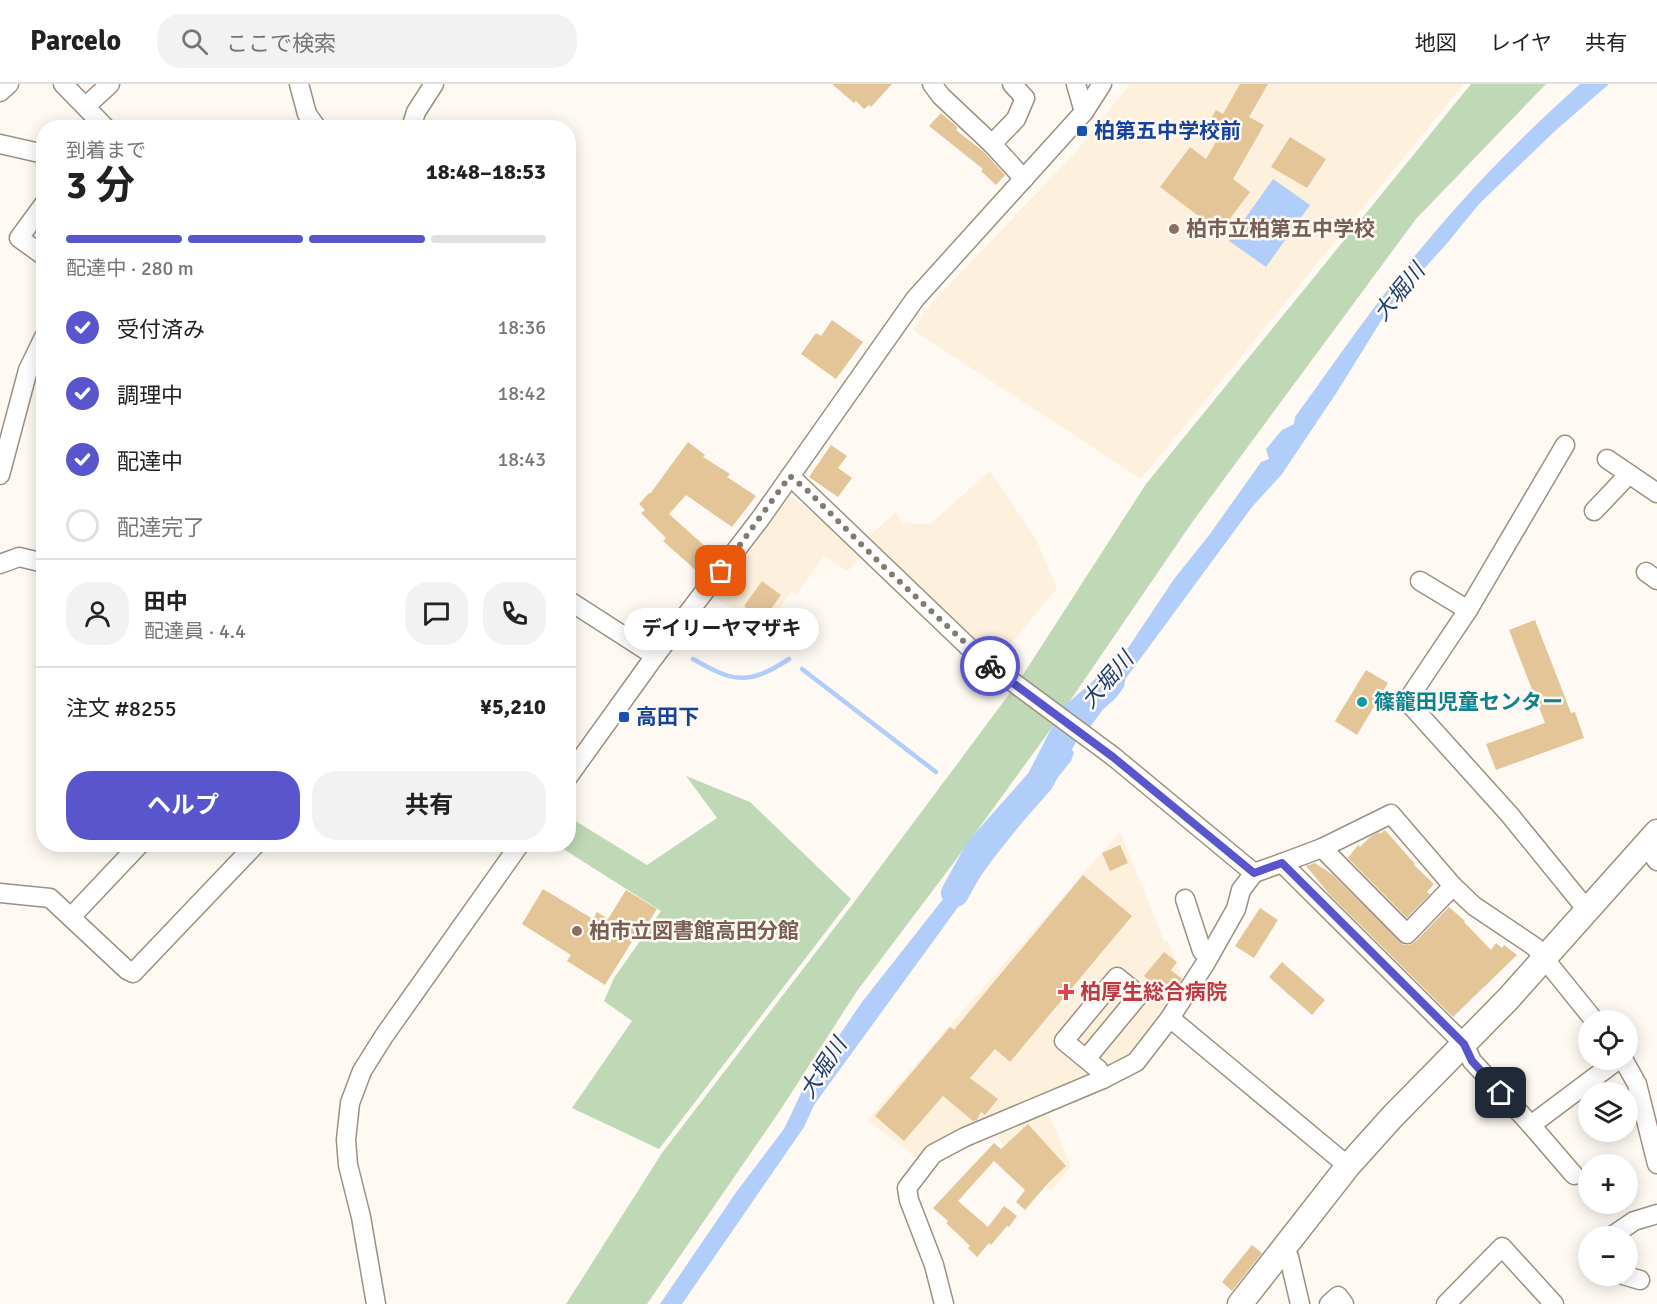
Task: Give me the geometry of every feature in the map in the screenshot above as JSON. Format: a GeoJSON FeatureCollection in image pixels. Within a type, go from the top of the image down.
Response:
{"type":"FeatureCollection","features":[{"type":"Feature","properties":{"kind":"street"},"geometry":{"type":"LineString","coordinates":[[0,92],[9,84]]}},
{"type":"Feature","properties":{"kind":"street"},"geometry":{"type":"LineString","coordinates":[[63,84],[99,120]]}},
{"type":"Feature","properties":{"kind":"street"},"geometry":{"type":"LineString","coordinates":[[86,106],[110,84]]}},
{"type":"Feature","properties":{"kind":"street"},"geometry":{"type":"LineString","coordinates":[[299,84],[307,114],[311,120]]}},
{"type":"Feature","properties":{"kind":"street"},"geometry":{"type":"LineString","coordinates":[[414,120],[434,84]]}},
{"type":"Feature","properties":{"kind":"street"},"geometry":{"type":"LineString","coordinates":[[932,84],[941,96],[992,144],[1024,179]]}},
{"type":"Feature","properties":{"kind":"street"},"geometry":{"type":"LineString","coordinates":[[992,144],[1016,119],[1025,98],[1012,84]]}},
{"type":"Feature","properties":{"kind":"street"},"geometry":{"type":"LineString","coordinates":[[1076,84],[1084,112]]}},
{"type":"Feature","properties":{"kind":"street"},"geometry":{"type":"LineString","coordinates":[[576,766],[760,519],[915,299],[1084,112],[1102,84]]}},
{"type":"Feature","properties":{"kind":"street"},"geometry":{"type":"LineString","coordinates":[[0,144],[36,152]]}},
{"type":"Feature","properties":{"kind":"street"},"geometry":{"type":"LineString","coordinates":[[36,215],[20,238],[36,250]]}},
{"type":"Feature","properties":{"kind":"street"},"geometry":{"type":"LineString","coordinates":[[1,470],[28,370],[36,354]]}},
{"type":"Feature","properties":{"kind":"street"},"geometry":{"type":"LineString","coordinates":[[1565,445],[1468,610],[1407,701],[1509,814],[1588,911]]}},
{"type":"Feature","properties":{"kind":"street"},"geometry":{"type":"LineString","coordinates":[[1607,459],[1657,493]]}},
{"type":"Feature","properties":{"kind":"street"},"geometry":{"type":"LineString","coordinates":[[1594,511],[1629,474]]}},
{"type":"Feature","properties":{"kind":"street"},"geometry":{"type":"LineString","coordinates":[[790,476],[979,657],[1113,757],[1254,873]]}},
{"type":"Feature","properties":{"kind":"street"},"geometry":{"type":"LineString","coordinates":[[0,564],[19,557],[36,561]]}},
{"type":"Feature","properties":{"kind":"street"},"geometry":{"type":"LineString","coordinates":[[1420,581],[1468,610]]}},
{"type":"Feature","properties":{"kind":"street"},"geometry":{"type":"LineString","coordinates":[[576,605],[656,656]]}},
{"type":"Feature","properties":{"kind":"street"},"geometry":{"type":"LineString","coordinates":[[944,1304],[934,1265],[909,1200],[907,1188],[933,1154],[965,1137],[1103,1079],[1136,1062],[1170,1018],[1210,956],[1236,909],[1240,890],[1254,873],[1322,849],[1391,814],[1474,906],[1535,947],[1586,1010]]}},
{"type":"Feature","properties":{"kind":"street"},"geometry":{"type":"LineString","coordinates":[[1240,1304],[1348,1166],[1393,1116],[1653,846]]}},
{"type":"Feature","properties":{"kind":"street"},"geometry":{"type":"LineString","coordinates":[[1322,849],[1407,934],[1454,886]]}},
{"type":"Feature","properties":{"kind":"street"},"geometry":{"type":"LineString","coordinates":[[70,917],[132,852]]}},
{"type":"Feature","properties":{"kind":"street"},"geometry":{"type":"LineString","coordinates":[[0,894],[50,898],[133,974],[248,852]]}},
{"type":"Feature","properties":{"kind":"street"},"geometry":{"type":"LineString","coordinates":[[376,1304],[361,1217],[348,1165],[346,1140],[350,1103],[362,1071],[384,1036],[514,852]]}},
{"type":"Feature","properties":{"kind":"street"},"geometry":{"type":"LineString","coordinates":[[1282,863],[1464,1044],[1472,1061],[1574,1175]]}},
{"type":"Feature","properties":{"kind":"street"},"geometry":{"type":"LineString","coordinates":[[1185,899],[1202,951],[1210,956]]}},
{"type":"Feature","properties":{"kind":"street"},"geometry":{"type":"LineString","coordinates":[[1170,1018],[1348,1166]]}},
{"type":"Feature","properties":{"kind":"street"},"geometry":{"type":"LineString","coordinates":[[1086,1059],[1098,1069],[1103,1079]]}},
{"type":"Feature","properties":{"kind":"street"},"geometry":{"type":"LineString","coordinates":[[1531,1125],[1606,1070]]}},
{"type":"Feature","properties":{"kind":"street"},"geometry":{"type":"LineString","coordinates":[[1628,1070],[1637,1084],[1657,1164]]}},
{"type":"Feature","properties":{"kind":"street"},"geometry":{"type":"LineString","coordinates":[[1627,1226],[1634,1221],[1657,1214]]}},
{"type":"Feature","properties":{"kind":"street"},"geometry":{"type":"LineString","coordinates":[[1446,1304],[1502,1247],[1545,1300]]}},
{"type":"Feature","properties":{"kind":"street"},"geometry":{"type":"LineString","coordinates":[[1282,1251],[1289,1257],[1300,1304]]}},
{"type":"Feature","properties":{"kind":"street"},"geometry":{"type":"LineString","coordinates":[[1329,1304],[1338,1296],[1344,1304]]}},
{"type":"Feature","properties":{"kind":"shaded area","name":"柏市立柏第五中学校"},"geometry":{"type":"Polygon","coordinates":[[[1130,84],[1464,84],[1141,479],[913,330],[931,304],[1075,153],[1130,84]]]}},
{"type":"Feature","properties":{"kind":"shaded area"},"geometry":{"type":"Polygon","coordinates":[[[990,471],[1036,539],[1057,588],[998,660],[866,539],[896,512],[903,523],[930,524],[990,471]]]}},
{"type":"Feature","properties":{"kind":"shaded area"},"geometry":{"type":"Polygon","coordinates":[[[790,496],[831,527],[860,557],[848,571],[824,556],[796,595],[791,592],[763,631],[717,598],[790,496]]]}},
{"type":"Feature","properties":{"kind":"shaded area","name":"柏厚生総合病院"},"geometry":{"type":"Polygon","coordinates":[[[1120,832],[1164,941],[1168,941],[1186,987],[1137,1056],[1012,1107],[949,1137],[921,1161],[867,1120],[1120,832]]]}},
{"type":"Feature","properties":{"kind":"shaded area"},"geometry":{"type":"Polygon","coordinates":[[[1042,1112],[1048,1113],[1071,1166],[1051,1191],[992,1133],[1042,1112]]]}},
{"type":"Feature","properties":{"kind":"green space"},"geometry":{"type":"Polygon","coordinates":[[[1471,84],[1546,84],[1416,219],[1193,521],[1048,733],[857,991],[781,1109],[647,1304],[566,1304],[662,1153],[855,901],[1019,681],[1146,484],[1471,84]]]}},
{"type":"Feature","properties":{"kind":"green space"},"geometry":{"type":"Polygon","coordinates":[[[686,776],[750,802],[851,899],[659,1149],[572,1108],[632,1021],[604,1001],[614,978],[661,911],[568,852],[576,852],[576,821],[647,865],[717,818],[686,776]]]}},
{"type":"Feature","properties":{"kind":"water"},"geometry":{"type":"Polygon","coordinates":[[[1580,84],[1609,84],[1555,131],[1479,204],[1389,308],[1337,392],[1282,474],[1252,507],[1090,727],[1072,720],[1098,693],[1174,579],[1210,534],[1261,462],[1269,459],[1266,449],[1282,430],[1294,424],[1295,417],[1390,286],[1442,223],[1480,182],[1580,84]]]}},
{"type":"Feature","properties":{"kind":"water"},"geometry":{"type":"Polygon","coordinates":[[[1273,179],[1310,205],[1266,267],[1229,241],[1273,179]]]}},
{"type":"Feature","properties":{"kind":"water"},"geometry":{"type":"Polygon","coordinates":[[[1063,742],[1074,752],[1071,761],[993,859],[814,1105],[804,1127],[682,1304],[660,1304],[737,1191],[784,1129],[804,1087],[862,1002],[1025,795],[1063,742]]]}},
{"type":"Feature","properties":{"kind":"building"},"geometry":{"type":"Polygon","coordinates":[[[832,84],[892,84],[871,107],[869,105],[864,109],[832,84]]]}},
{"type":"Feature","properties":{"kind":"building"},"geometry":{"type":"Polygon","coordinates":[[[1240,84],[1268,84],[1249,117],[1264,125],[1233,179],[1250,192],[1220,232],[1160,187],[1190,147],[1206,159],[1220,135],[1206,127],[1216,110],[1223,114],[1240,84]]]}},
{"type":"Feature","properties":{"kind":"building"},"geometry":{"type":"Polygon","coordinates":[[[941,113],[958,128],[956,130],[984,152],[1005,175],[996,185],[981,171],[983,169],[929,126],[941,113]]]}},
{"type":"Feature","properties":{"kind":"building"},"geometry":{"type":"Polygon","coordinates":[[[1290,137],[1326,159],[1307,188],[1271,167],[1290,137]]]}},
{"type":"Feature","properties":{"kind":"building"},"geometry":{"type":"Polygon","coordinates":[[[832,320],[863,342],[836,379],[801,354],[816,333],[821,336],[832,320]]]}},
{"type":"Feature","properties":{"kind":"building"},"geometry":{"type":"Polygon","coordinates":[[[688,442],[705,455],[703,457],[730,474],[727,477],[756,496],[732,527],[686,495],[669,514],[716,556],[700,574],[663,541],[666,538],[641,513],[645,510],[639,504],[650,494],[688,442]]]}},
{"type":"Feature","properties":{"kind":"building"},"geometry":{"type":"Polygon","coordinates":[[[831,445],[847,456],[838,468],[852,478],[838,497],[809,477],[831,445]]]}},
{"type":"Feature","properties":{"kind":"building"},"geometry":{"type":"Polygon","coordinates":[[[762,581],[781,595],[759,625],[742,612],[762,581]]]}},
{"type":"Feature","properties":{"kind":"building"},"geometry":{"type":"Polygon","coordinates":[[[1535,620],[1571,713],[1575,712],[1584,738],[1496,770],[1486,744],[1545,723],[1509,630],[1535,620]]]}},
{"type":"Feature","properties":{"kind":"building","name":"篠籠田児童センター"},"geometry":{"type":"Polygon","coordinates":[[[1366,670],[1388,683],[1357,735],[1335,721],[1366,670]]]}},
{"type":"Feature","properties":{"kind":"building"},"geometry":{"type":"Polygon","coordinates":[[[1385,830],[1414,865],[1434,884],[1427,892],[1430,894],[1407,918],[1348,858],[1358,845],[1360,847],[1370,837],[1385,830]]]}},
{"type":"Feature","properties":{"kind":"building"},"geometry":{"type":"Polygon","coordinates":[[[1120,845],[1128,863],[1110,871],[1102,853],[1120,845]]]}},
{"type":"Feature","properties":{"kind":"building"},"geometry":{"type":"Polygon","coordinates":[[[1315,863],[1333,875],[1404,945],[1415,942],[1449,907],[1491,950],[1496,943],[1502,948],[1504,945],[1517,955],[1453,1017],[1330,895],[1306,866],[1315,863]]]}},
{"type":"Feature","properties":{"kind":"building","name":"柏厚生総合病院"},"geometry":{"type":"Polygon","coordinates":[[[1083,875],[1132,916],[1010,1062],[995,1049],[970,1078],[998,1099],[985,1115],[981,1112],[977,1120],[973,1121],[943,1096],[904,1141],[875,1116],[950,1027],[954,1030],[1083,875]]]}},
{"type":"Feature","properties":{"kind":"building"},"geometry":{"type":"Polygon","coordinates":[[[543,889],[593,919],[597,912],[608,919],[626,890],[657,909],[636,942],[633,940],[605,985],[567,961],[571,955],[522,924],[543,889]]]}},
{"type":"Feature","properties":{"kind":"building"},"geometry":{"type":"Polygon","coordinates":[[[1260,908],[1278,920],[1254,958],[1235,946],[1260,908]]]}},
{"type":"Feature","properties":{"kind":"building"},"geometry":{"type":"Polygon","coordinates":[[[1164,952],[1177,962],[1171,970],[1182,979],[1170,997],[1144,976],[1164,952]]]}},
{"type":"Feature","properties":{"kind":"building"},"geometry":{"type":"Polygon","coordinates":[[[1282,962],[1325,1000],[1312,1015],[1269,977],[1282,962]]]}},
{"type":"Feature","properties":{"kind":"building"},"geometry":{"type":"Polygon","coordinates":[[[1028,1124],[1066,1166],[1025,1210],[1016,1202],[1025,1190],[994,1161],[958,1201],[988,1227],[1004,1206],[1017,1216],[1009,1227],[1007,1226],[977,1257],[968,1248],[970,1246],[946,1223],[948,1221],[933,1208],[994,1143],[1001,1149],[1028,1124]]]}},
{"type":"Feature","properties":{"kind":"building"},"geometry":{"type":"Polygon","coordinates":[[[1252,1245],[1262,1253],[1232,1291],[1222,1282],[1252,1245]]]}},
{"type":"Feature","properties":{"kind":"waterway"},"geometry":{"type":"LineString","coordinates":[[693,659],[719,672],[741,678],[762,674],[789,659]]}},
{"type":"Feature","properties":{"kind":"waterway"},"geometry":{"type":"LineString","coordinates":[[802,669],[936,772]]}},
{"type":"Feature","properties":{"kind":"waterway","name":"大堀川"},"geometry":{"type":"LineString","coordinates":[[955,893],[979,850],[1040,781],[1073,717],[1111,681]]}},
{"type":"Feature","properties":{"kind":"way so far"},"geometry":{"type":"LineString","coordinates":[[721,571],[790,476],[990,666]]}},
{"type":"Feature","properties":{"kind":"place","name":"柏第五中学校前"},"geometry":{"type":"Point","coordinates":[1082,131]}},
{"type":"Feature","properties":{"kind":"place","name":"柏市立柏第五中学校"},"geometry":{"type":"Point","coordinates":[1174,229]}},
{"type":"Feature","properties":{"kind":"place","name":"デイリーヤマザキ"},"geometry":{"type":"Point","coordinates":[721,571]}},
{"type":"Feature","properties":{"kind":"place","name":"篠籠田児童センター"},"geometry":{"type":"Point","coordinates":[1362,702]}},
{"type":"Feature","properties":{"kind":"place","name":"高田下"},"geometry":{"type":"Point","coordinates":[624,717]}},
{"type":"Feature","properties":{"kind":"place","name":"柏市立図書館高田分館"},"geometry":{"type":"Point","coordinates":[577,931]}},
{"type":"Feature","properties":{"kind":"place","name":"柏厚生総合病院"},"geometry":{"type":"Point","coordinates":[1066,992]}},
{"type":"Feature","properties":{"kind":"route"},"geometry":{"type":"LineString","coordinates":[[990,666],[1113,757],[1254,873],[1282,863],[1464,1044],[1472,1061],[1501,1093]]}}]}
